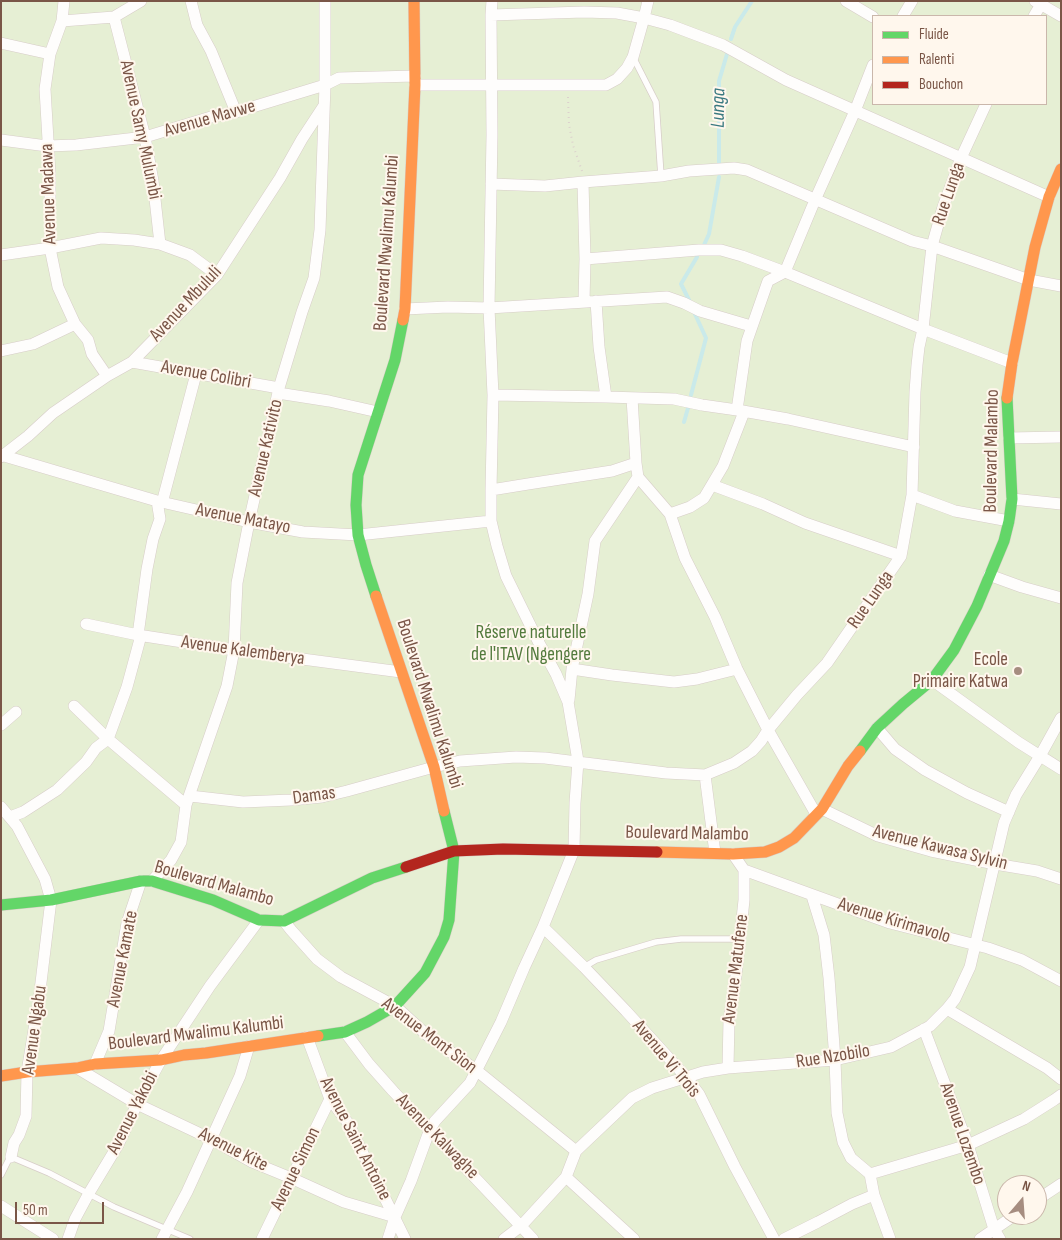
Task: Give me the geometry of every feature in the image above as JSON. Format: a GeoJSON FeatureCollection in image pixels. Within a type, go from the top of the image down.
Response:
{"type":"FeatureCollection","features":[{"type":"Feature","properties":{"kind":"street","name":"Avenue Madawa"},"geometry":{"type":"LineString","coordinates":[[64,1],[62,21],[50,54],[45,88],[50,174],[50,248],[58,287],[75,324],[88,340],[92,354],[107,376]]}},
{"type":"Feature","properties":{"kind":"street"},"geometry":{"type":"LineString","coordinates":[[62,21],[114,17],[141,1]]}},
{"type":"Feature","properties":{"kind":"street"},"geometry":{"type":"LineString","coordinates":[[191,1],[197,25],[236,112]]}},
{"type":"Feature","properties":{"kind":"street","name":"Avenue Kativito"},"geometry":{"type":"LineString","coordinates":[[146,881],[171,860],[181,842],[188,801],[227,686],[234,650],[237,583],[249,522],[279,390],[314,278],[320,230],[325,85],[325,1]]}},
{"type":"Feature","properties":{"kind":"street","name":"Boulevard Mwalimu Kalumbi"},"geometry":{"type":"LineString","coordinates":[[1,1076],[77,1068],[94,1064],[161,1060],[184,1054],[345,1032],[394,1006],[425,973],[444,937],[449,920],[454,851],[434,767],[400,672],[358,535],[356,506],[358,475],[395,360],[404,309],[415,80],[414,1]]}},
{"type":"Feature","properties":{"kind":"street"},"geometry":{"type":"LineString","coordinates":[[388,1239],[430,1129],[470,1083],[501,1022],[574,850],[578,761],[568,702],[556,674],[506,576],[491,521],[493,395],[489,308],[492,1]]}},
{"type":"Feature","properties":{"kind":"street","name":"Avenue Mavwe"},"geometry":{"type":"LineString","coordinates":[[1,140],[48,146],[76,145],[145,137],[325,85],[339,78],[415,80],[491,86],[606,85],[617,80],[627,68],[633,56],[648,1]]}},
{"type":"Feature","properties":{"kind":"street"},"geometry":{"type":"LineString","coordinates":[[846,1],[872,16]]}},
{"type":"Feature","properties":{"kind":"street"},"geometry":{"type":"LineString","coordinates":[[904,15],[912,1]]}},
{"type":"Feature","properties":{"kind":"street"},"geometry":{"type":"LineString","coordinates":[[1034,15],[1039,2],[1061,16]]}},
{"type":"Feature","properties":{"kind":"street"},"geometry":{"type":"LineString","coordinates":[[491,15],[584,12],[616,13],[670,25],[723,45],[786,80],[1050,197]]}},
{"type":"Feature","properties":{"kind":"street","name":"Avenue Samy Mulumbi"},"geometry":{"type":"LineString","coordinates":[[114,17],[145,137],[154,182],[160,244]]}},
{"type":"Feature","properties":{"kind":"street"},"geometry":{"type":"LineString","coordinates":[[1,43],[50,54]]}},
{"type":"Feature","properties":{"kind":"street"},"geometry":{"type":"LineString","coordinates":[[670,514],[690,507],[704,498],[723,466],[741,411],[747,341],[751,326],[768,281],[785,272],[815,200],[856,111],[872,68]]}},
{"type":"Feature","properties":{"kind":"street","name":"Rue Lunga"},"geometry":{"type":"LineString","coordinates":[[434,767],[460,761],[516,757],[578,761],[666,773],[705,774],[734,763],[752,751],[768,730],[828,663],[901,556],[912,495],[916,374],[932,246],[943,207],[961,158],[986,105]]}},
{"type":"Feature","properties":{"kind":"street","name":"Avenue Mbululi"},"geometry":{"type":"LineString","coordinates":[[1,456],[28,436],[53,413],[107,376],[132,362],[217,275],[280,178],[323,107]]}},
{"type":"Feature","properties":{"kind":"street"},"geometry":{"type":"LineString","coordinates":[[491,184],[545,186],[661,176],[689,171],[734,168],[747,170],[912,241],[932,246],[1029,280],[1061,286]]}},
{"type":"Feature","properties":{"kind":"street","name":"Boulevard Malambo"},"geometry":{"type":"LineString","coordinates":[[1,906],[51,900],[146,881],[213,900],[259,920],[284,921],[372,878],[454,851],[503,849],[733,854],[765,852],[779,847],[794,838],[819,812],[848,766],[877,728],[932,680],[954,650],[977,606],[1004,541],[1012,499],[1007,400],[1012,362],[1035,247],[1050,197],[1061,169]]}},
{"type":"Feature","properties":{"kind":"street"},"geometry":{"type":"LineString","coordinates":[[584,302],[585,182]]}},
{"type":"Feature","properties":{"kind":"street"},"geometry":{"type":"LineString","coordinates":[[1,255],[101,238],[134,240],[160,244],[190,255],[217,275]]}},
{"type":"Feature","properties":{"kind":"street"},"geometry":{"type":"LineString","coordinates":[[585,259],[699,250],[722,250],[785,272],[923,329],[1012,362]]}},
{"type":"Feature","properties":{"kind":"street"},"geometry":{"type":"LineString","coordinates":[[404,309],[489,308],[667,298],[751,326]]}},
{"type":"Feature","properties":{"kind":"street"},"geometry":{"type":"LineString","coordinates":[[596,302],[599,348],[606,397]]}},
{"type":"Feature","properties":{"kind":"street"},"geometry":{"type":"LineString","coordinates":[[1,351],[33,344],[75,324]]}},
{"type":"Feature","properties":{"kind":"street","name":"Avenue Colibri"},"geometry":{"type":"LineString","coordinates":[[132,362],[279,390],[378,412]]}},
{"type":"Feature","properties":{"kind":"street"},"geometry":{"type":"LineString","coordinates":[[10,817],[23,812],[57,790],[86,762],[96,748],[108,739],[127,687],[140,640],[138,635],[153,538],[160,519],[160,502],[196,374]]}},
{"type":"Feature","properties":{"kind":"street"},"geometry":{"type":"LineString","coordinates":[[493,395],[674,399],[788,419],[914,447]]}},
{"type":"Feature","properties":{"kind":"street"},"geometry":{"type":"LineString","coordinates":[[632,398],[638,477],[670,514],[685,558],[715,617],[737,669],[768,730],[819,812]]}},
{"type":"Feature","properties":{"kind":"street"},"geometry":{"type":"LineString","coordinates":[[1009,438],[1061,437]]}},
{"type":"Feature","properties":{"kind":"street","name":"Avenue Matayo"},"geometry":{"type":"LineString","coordinates":[[1,456],[160,502],[303,532],[358,535],[491,521]]}},
{"type":"Feature","properties":{"kind":"street"},"geometry":{"type":"LineString","coordinates":[[490,490],[612,471],[636,463]]}},
{"type":"Feature","properties":{"kind":"street"},"geometry":{"type":"LineString","coordinates":[[568,702],[572,669],[588,594],[595,541],[638,477]]}},
{"type":"Feature","properties":{"kind":"street"},"geometry":{"type":"LineString","coordinates":[[712,484],[805,523],[901,556]]}},
{"type":"Feature","properties":{"kind":"street"},"geometry":{"type":"LineString","coordinates":[[912,495],[954,510],[1009,521]]}},
{"type":"Feature","properties":{"kind":"street"},"geometry":{"type":"LineString","coordinates":[[1012,499],[1061,504]]}},
{"type":"Feature","properties":{"kind":"street"},"geometry":{"type":"LineString","coordinates":[[989,574],[1022,587],[1061,598]]}},
{"type":"Feature","properties":{"kind":"street","name":"Avenue Kalemberya"},"geometry":{"type":"LineString","coordinates":[[86,624],[138,635],[234,650],[400,672]]}},
{"type":"Feature","properties":{"kind":"street"},"geometry":{"type":"LineString","coordinates":[[572,669],[674,682],[697,679],[737,669]]}},
{"type":"Feature","properties":{"kind":"street"},"geometry":{"type":"LineString","coordinates":[[932,680],[1018,742],[1061,769]]}},
{"type":"Feature","properties":{"kind":"street"},"geometry":{"type":"LineString","coordinates":[[74,706],[108,739],[188,801]]}},
{"type":"Feature","properties":{"kind":"street"},"geometry":{"type":"LineString","coordinates":[[1,725],[16,712]]}},
{"type":"Feature","properties":{"kind":"street","name":"Rue Nzobilo"},"geometry":{"type":"LineString","coordinates":[[504,1239],[520,1226],[566,1177],[576,1151],[632,1098],[652,1088],[704,1072],[728,1068],[835,1060],[891,1047],[930,1026],[955,999],[970,967],[1004,823],[1016,795],[1061,718]]}},
{"type":"Feature","properties":{"kind":"street"},"geometry":{"type":"LineString","coordinates":[[877,728],[895,748],[925,770],[967,793],[1009,812]]}},
{"type":"Feature","properties":{"kind":"street","name":"Damas"},"geometry":{"type":"LineString","coordinates":[[188,801],[243,802],[322,797],[434,767]]}},
{"type":"Feature","properties":{"kind":"street"},"geometry":{"type":"LineString","coordinates":[[705,774],[714,853]]}},
{"type":"Feature","properties":{"kind":"street"},"geometry":{"type":"LineString","coordinates":[[1,806],[17,826],[44,879],[51,900]]}},
{"type":"Feature","properties":{"kind":"street","name":"Avenue Kawasa Sylvin"},"geometry":{"type":"LineString","coordinates":[[819,812],[878,836],[994,864],[1037,871],[1061,879]]}},
{"type":"Feature","properties":{"kind":"street"},"geometry":{"type":"LineString","coordinates":[[733,854],[744,870]]}},
{"type":"Feature","properties":{"kind":"street","name":"Avenue Kirimavolo"},"geometry":{"type":"LineString","coordinates":[[744,870],[890,924],[976,944],[1022,960],[1061,981]]}},
{"type":"Feature","properties":{"kind":"street","name":"Avenue Matufene"},"geometry":{"type":"LineString","coordinates":[[728,1068],[729,1020],[744,900],[744,870]]}},
{"type":"Feature","properties":{"kind":"street","name":"Avenue Kamate"},"geometry":{"type":"LineString","coordinates":[[94,1064],[109,1032],[127,923],[146,881]]}},
{"type":"Feature","properties":{"kind":"street"},"geometry":{"type":"LineString","coordinates":[[812,896],[824,935],[835,1060],[837,1113],[843,1142],[851,1158],[870,1174],[874,1195],[890,1239]]}},
{"type":"Feature","properties":{"kind":"street","name":"Avenue Ngabu"},"geometry":{"type":"LineString","coordinates":[[11,1157],[14,1143],[20,1135],[26,1116],[27,1072],[39,999],[51,900]]}},
{"type":"Feature","properties":{"kind":"street","name":"Avenue Yakobi"},"geometry":{"type":"LineString","coordinates":[[68,1239],[74,1219],[118,1145],[137,1104],[161,1060],[210,986],[259,920]]}},
{"type":"Feature","properties":{"kind":"street","name":"Avenue Mont Sion"},"geometry":{"type":"LineString","coordinates":[[284,921],[317,959],[341,977],[394,1006],[427,1035],[476,1070],[576,1151]]}},
{"type":"Feature","properties":{"kind":"street","name":"Avenue Vi Trois"},"geometry":{"type":"LineString","coordinates":[[543,926],[584,967],[687,1078],[699,1094],[734,1167],[774,1239]]}},
{"type":"Feature","properties":{"kind":"street"},"geometry":{"type":"LineString","coordinates":[[947,1009],[1047,1068],[1061,1080]]}},
{"type":"Feature","properties":{"kind":"street","name":"Avenue Lozembo"},"geometry":{"type":"LineString","coordinates":[[924,1029],[968,1145],[997,1234]]}},
{"type":"Feature","properties":{"kind":"street","name":"Avenue Kalwaghe"},"geometry":{"type":"LineString","coordinates":[[345,1032],[369,1064],[533,1239]]}},
{"type":"Feature","properties":{"kind":"street","name":"Avenue Saint Antoine"},"geometry":{"type":"LineString","coordinates":[[307,1037],[330,1099],[348,1123],[406,1239]]}},
{"type":"Feature","properties":{"kind":"street"},"geometry":{"type":"LineString","coordinates":[[165,1234],[187,1192],[240,1076],[249,1046]]}},
{"type":"Feature","properties":{"kind":"street","name":"Avenue Kite"},"geometry":{"type":"LineString","coordinates":[[77,1068],[137,1104],[211,1139],[252,1162],[344,1202],[395,1217]]}},
{"type":"Feature","properties":{"kind":"street"},"geometry":{"type":"LineString","coordinates":[[870,1174],[968,1145],[1024,1119],[1061,1095]]}},
{"type":"Feature","properties":{"kind":"street","name":"Avenue Simon"},"geometry":{"type":"LineString","coordinates":[[262,1239],[330,1099]]}},
{"type":"Feature","properties":{"kind":"street"},"geometry":{"type":"LineString","coordinates":[[566,1177],[634,1239]]}},
{"type":"Feature","properties":{"kind":"street"},"geometry":{"type":"LineString","coordinates":[[1047,1193],[1061,1184]]}},
{"type":"Feature","properties":{"kind":"street"},"geometry":{"type":"LineString","coordinates":[[784,1239],[852,1204],[874,1195]]}},
{"type":"Feature","properties":{"kind":"street"},"geometry":{"type":"LineString","coordinates":[[1,1206],[53,1239]]}},
{"type":"Feature","properties":{"kind":"street"},"geometry":{"type":"LineString","coordinates":[[980,1239],[997,1234]]}},
{"type":"Feature","properties":{"kind":"lane"},"geometry":{"type":"LineString","coordinates":[[633,56],[656,102],[661,176]]}},
{"type":"Feature","properties":{"kind":"lane"},"geometry":{"type":"LineString","coordinates":[[584,967],[596,960],[656,942],[681,939],[740,939]]}},
{"type":"Feature","properties":{"kind":"lane"},"geometry":{"type":"LineString","coordinates":[[1,1175],[11,1157],[49,1173],[165,1234],[190,1239]]}},
{"type":"Feature","properties":{"kind":"path"},"geometry":{"type":"LineString","coordinates":[[568,85],[569,125],[573,145],[585,182]]}},
{"type":"Feature","properties":{"kind":"green space","name":"Réserve naturelle de l'ITAV (Ngengere"},"geometry":{"type":"Polygon","coordinates":[[[1,1],[1061,1],[1061,1239],[1,1239],[1,1]]]}},
{"type":"Feature","properties":{"kind":"waterway","name":"Lunga"},"geometry":{"type":"LineString","coordinates":[[731,39],[735,27],[752,1]]}},
{"type":"Feature","properties":{"kind":"waterway","name":"Lunga"},"geometry":{"type":"LineString","coordinates":[[719,163],[719,81],[727,54]]}},
{"type":"Feature","properties":{"kind":"waterway"},"geometry":{"type":"LineString","coordinates":[[704,245],[709,234],[719,177]]}},
{"type":"Feature","properties":{"kind":"waterway"},"geometry":{"type":"LineString","coordinates":[[690,302],[681,284],[697,257]]}},
{"type":"Feature","properties":{"kind":"waterway"},"geometry":{"type":"LineString","coordinates":[[691,395],[706,338],[694,312]]}},
{"type":"Feature","properties":{"kind":"waterway"},"geometry":{"type":"LineString","coordinates":[[684,422],[688,408]]}},
{"type":"Feature","properties":{"kind":"traffic: fast"},"geometry":{"type":"LineString","coordinates":[[376,596],[358,535],[356,505],[358,475],[395,360],[403,320]]}},
{"type":"Feature","properties":{"kind":"traffic: fast"},"geometry":{"type":"LineString","coordinates":[[860,751],[877,728],[932,680],[954,650],[977,606],[1004,541],[1009,521],[1012,499],[1007,398]]}},
{"type":"Feature","properties":{"kind":"traffic: fast"},"geometry":{"type":"LineString","coordinates":[[318,1036],[345,1032],[395,1006],[425,973],[444,937],[449,920],[454,851],[444,811]]}},
{"type":"Feature","properties":{"kind":"traffic: fast"},"geometry":{"type":"LineString","coordinates":[[1,905],[51,900],[141,881],[152,881],[213,900],[259,920],[284,921],[372,878],[406,867]]}},
{"type":"Feature","properties":{"kind":"traffic: slow"},"geometry":{"type":"LineString","coordinates":[[403,320],[415,85],[414,1]]}},
{"type":"Feature","properties":{"kind":"traffic: slow"},"geometry":{"type":"LineString","coordinates":[[1007,398],[1035,247],[1049,197],[1061,169]]}},
{"type":"Feature","properties":{"kind":"traffic: slow"},"geometry":{"type":"LineString","coordinates":[[376,596],[434,767],[444,811]]}},
{"type":"Feature","properties":{"kind":"traffic: slow"},"geometry":{"type":"LineString","coordinates":[[657,852],[733,854],[765,852],[779,847],[794,838],[822,809],[848,766],[860,751]]}},
{"type":"Feature","properties":{"kind":"traffic: slow"},"geometry":{"type":"LineString","coordinates":[[1,1076],[77,1068],[95,1064],[161,1060],[318,1036]]}},
{"type":"Feature","properties":{"kind":"traffic: jam"},"geometry":{"type":"LineString","coordinates":[[406,867],[454,851],[503,849],[657,852]]}},
{"type":"Feature","properties":{"kind":"place","name":"Ecole Primaire Katwa"},"geometry":{"type":"Point","coordinates":[1018,671]}}]}
